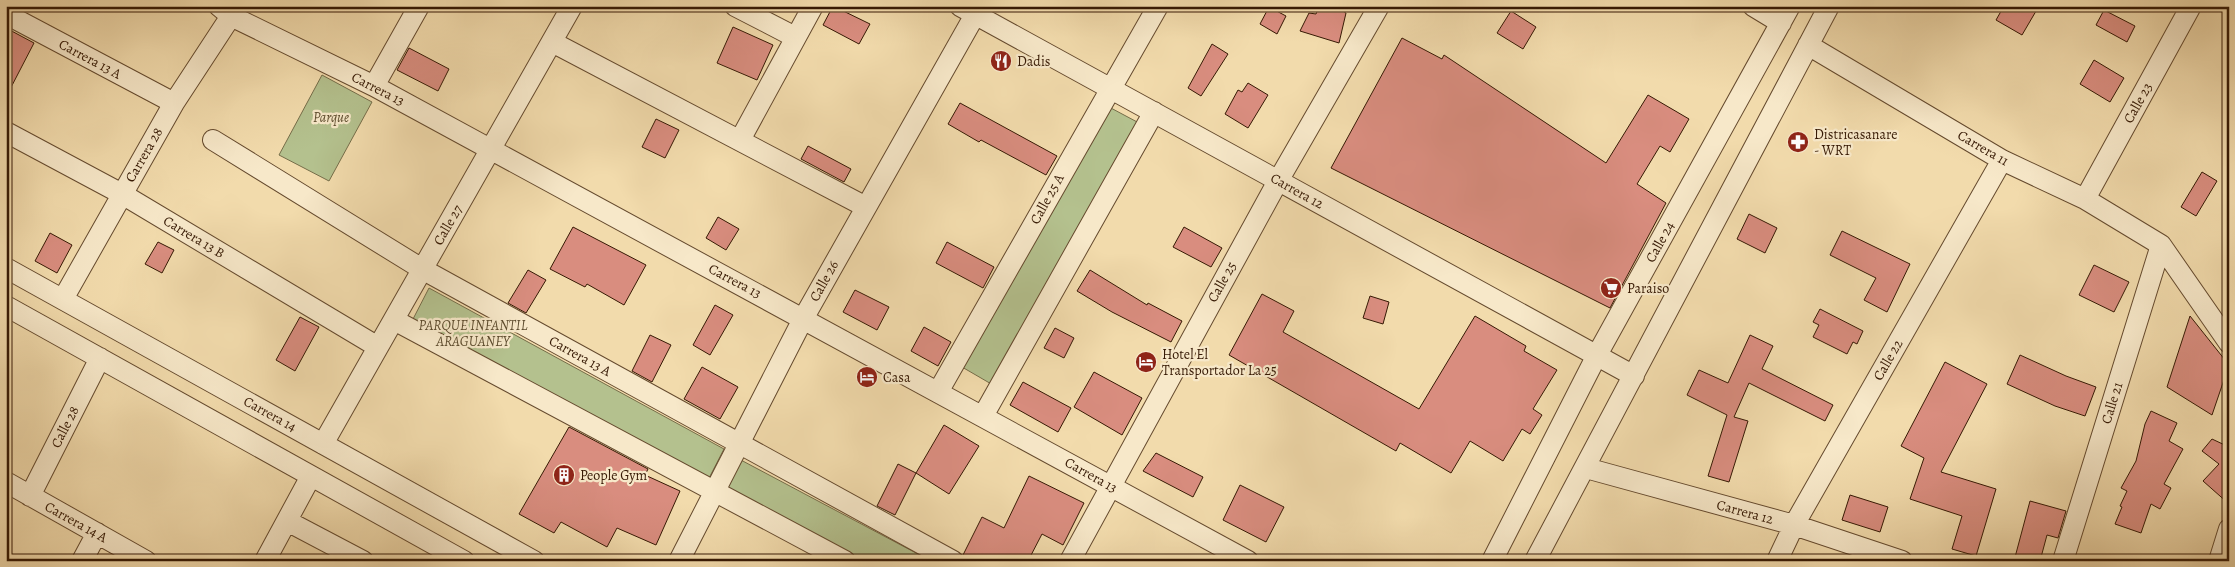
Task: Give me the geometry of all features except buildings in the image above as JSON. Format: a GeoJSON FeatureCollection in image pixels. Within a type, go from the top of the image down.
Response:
{"type":"FeatureCollection","features":[{"type":"Feature","properties":{"kind":"street"},"geometry":{"type":"LineString","coordinates":[[374,86],[419,6]]}},
{"type":"Feature","properties":{"kind":"street","name":"Calle 27"},"geometry":{"type":"LineString","coordinates":[[323,444],[572,6]]}},
{"type":"Feature","properties":{"kind":"street"},"geometry":{"type":"LineString","coordinates":[[735,6],[795,37]]}},
{"type":"Feature","properties":{"kind":"street"},"geometry":{"type":"LineString","coordinates":[[740,140],[813,6]]}},
{"type":"Feature","properties":{"kind":"street","name":"Calle 25 A"},"geometry":{"type":"LineString","coordinates":[[938,392],[1158,6]]}},
{"type":"Feature","properties":{"kind":"street","name":"Calle 25"},"geometry":{"type":"LineString","coordinates":[[1070,561],[1278,181],[1379,6]]}},
{"type":"Feature","properties":{"kind":"street"},"geometry":{"type":"LineString","coordinates":[[1753,6],[1786,15]]}},
{"type":"Feature","properties":{"kind":"street"},"geometry":{"type":"LineString","coordinates":[[1535,561],[1586,468],[1829,6]]}},
{"type":"Feature","properties":{"kind":"street","name":"Calle 23"},"geometry":{"type":"LineString","coordinates":[[2085,199],[2192,6]]}},
{"type":"Feature","properties":{"kind":"street","name":"Carrera 12"},"geometry":{"type":"LineString","coordinates":[[972,9],[1110,88],[1634,376]]}},
{"type":"Feature","properties":{"kind":"street","name":"Calle 26"},"geometry":{"type":"LineString","coordinates":[[679,561],[803,318],[866,207],[972,9]]}},
{"type":"Feature","properties":{"kind":"street","name":"Carrera 13"},"geometry":{"type":"LineString","coordinates":[[225,11],[374,86],[1248,561]]}},
{"type":"Feature","properties":{"kind":"street","name":"Carrera 28"},"geometry":{"type":"LineString","coordinates":[[62,299],[225,11]]}},
{"type":"Feature","properties":{"kind":"street","name":"Carrera 13 A"},"geometry":{"type":"LineString","coordinates":[[6,14],[174,103]]}},
{"type":"Feature","properties":{"kind":"street","name":"Calle 24"},"geometry":{"type":"LineString","coordinates":[[1492,561],[1597,355],[1786,15]]}},
{"type":"Feature","properties":{"kind":"street"},"geometry":{"type":"LineString","coordinates":[[552,42],[866,207]]}},
{"type":"Feature","properties":{"kind":"street","name":"Carrera 11"},"geometry":{"type":"LineString","coordinates":[[1808,45],[2002,160],[2085,199],[2161,244]]}},
{"type":"Feature","properties":{"kind":"street"},"geometry":{"type":"LineString","coordinates":[[983,416],[1154,112]]}},
{"type":"Feature","properties":{"kind":"street","name":"Carrera 13 B"},"geometry":{"type":"LineString","coordinates":[[6,132],[122,194],[378,347]]}},
{"type":"Feature","properties":{"kind":"street","name":"Carrera 13 A"},"geometry":{"type":"LineString","coordinates":[[213,140],[422,269],[953,561]]}},
{"type":"Feature","properties":{"kind":"street","name":"Calle 22"},"geometry":{"type":"LineString","coordinates":[[1777,561],[1794,525],[2002,160]]}},
{"type":"Feature","properties":{"kind":"street"},"geometry":{"type":"LineString","coordinates":[[2161,244],[2229,343]]}},
{"type":"Feature","properties":{"kind":"street","name":"Calle 21"},"geometry":{"type":"LineString","coordinates":[[2063,561],[2161,244]]}},
{"type":"Feature","properties":{"kind":"street","name":"Carrera 14"},"geometry":{"type":"LineString","coordinates":[[6,268],[534,561]]}},
{"type":"Feature","properties":{"kind":"street"},"geometry":{"type":"LineString","coordinates":[[6,306],[464,561]]}},
{"type":"Feature","properties":{"kind":"street"},"geometry":{"type":"LineString","coordinates":[[394,320],[845,561]]}},
{"type":"Feature","properties":{"kind":"street","name":"Calle 28"},"geometry":{"type":"LineString","coordinates":[[30,496],[100,358]]}},
{"type":"Feature","properties":{"kind":"street","name":"Carrera 12"},"geometry":{"type":"LineString","coordinates":[[1586,468],[1794,525],[1902,561]]}},
{"type":"Feature","properties":{"kind":"street"},"geometry":{"type":"LineString","coordinates":[[265,561],[311,476]]}},
{"type":"Feature","properties":{"kind":"street","name":"Carrera 14 A"},"geometry":{"type":"LineString","coordinates":[[6,482],[146,561]]}},
{"type":"Feature","properties":{"kind":"street"},"geometry":{"type":"LineString","coordinates":[[287,521],[363,561]]}},
{"type":"Feature","properties":{"kind":"street"},"geometry":{"type":"LineString","coordinates":[[2219,561],[2229,529]]}},
{"type":"Feature","properties":{"kind":"street"},"geometry":{"type":"LineString","coordinates":[[82,561],[97,534]]}},
{"type":"Feature","properties":{"kind":"green space","name":"Parque"},"geometry":{"type":"Polygon","coordinates":[[[322,75],[372,102],[329,181],[279,155],[322,75]]]}},
{"type":"Feature","properties":{"kind":"green space"},"geometry":{"type":"Polygon","coordinates":[[[1109,107],[1139,123],[993,385],[962,367],[1109,107]]]}},
{"type":"Feature","properties":{"kind":"green space","name":"PARQUE INFANTIL ARAGUANEY"},"geometry":{"type":"Polygon","coordinates":[[[429,288],[724,449],[708,480],[412,321],[429,288]]]}},
{"type":"Feature","properties":{"kind":"green space"},"geometry":{"type":"Polygon","coordinates":[[[739,459],[931,561],[855,561],[722,492],[739,459]]]}},
{"type":"Feature","properties":{"kind":"place","name":"Dadis"},"geometry":{"type":"Point","coordinates":[1001,61]}},
{"type":"Feature","properties":{"kind":"place","name":"Districasanare - WRT"},"geometry":{"type":"Point","coordinates":[1798,142]}},
{"type":"Feature","properties":{"kind":"place","name":"Paraiso"},"geometry":{"type":"Point","coordinates":[1611,288]}},
{"type":"Feature","properties":{"kind":"place","name":"Hotel El Transportador La 25"},"geometry":{"type":"Point","coordinates":[1146,362]}},
{"type":"Feature","properties":{"kind":"place","name":"Casa"},"geometry":{"type":"Point","coordinates":[867,377]}},
{"type":"Feature","properties":{"kind":"place","name":"People Gym"},"geometry":{"type":"Point","coordinates":[564,475]}}]}
